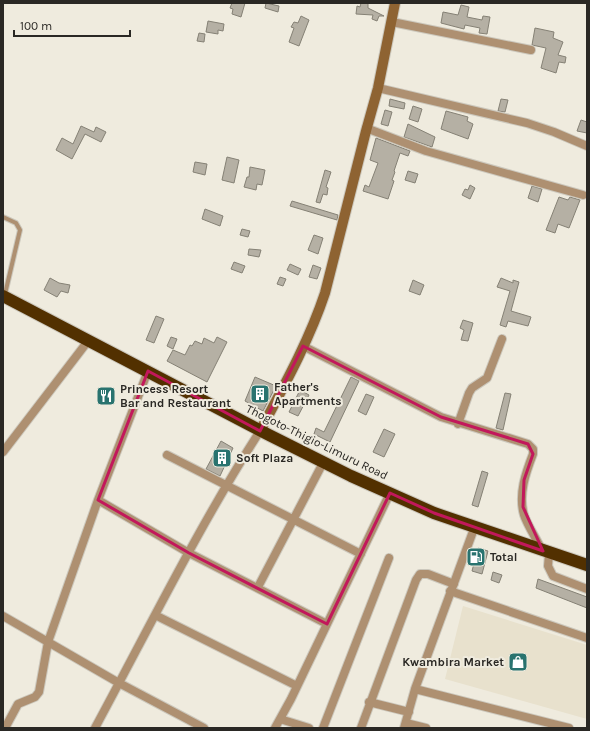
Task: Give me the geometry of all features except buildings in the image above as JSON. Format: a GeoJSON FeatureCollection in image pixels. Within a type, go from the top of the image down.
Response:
{"type":"FeatureCollection","features":[{"type":"Feature","properties":{"kind":"highway","name":"Thogoto-Thigio-Limuru Road"},"geometry":{"type":"LineString","coordinates":[[4,296],[260,431],[390,493],[434,513],[475,526],[546,553],[587,565]]}},
{"type":"Feature","properties":{"kind":"street"},"geometry":{"type":"LineString","coordinates":[[95,728],[154,615],[225,485],[260,431],[287,382],[325,293],[366,128],[378,88],[395,3]]}},
{"type":"Feature","properties":{"kind":"street"},"geometry":{"type":"LineString","coordinates":[[392,22],[531,50]]}},
{"type":"Feature","properties":{"kind":"street"},"geometry":{"type":"LineString","coordinates":[[378,88],[527,123],[554,132],[587,146]]}},
{"type":"Feature","properties":{"kind":"street"},"geometry":{"type":"LineString","coordinates":[[366,128],[426,151],[583,195]]}},
{"type":"Feature","properties":{"kind":"street"},"geometry":{"type":"LineString","coordinates":[[458,424],[468,393],[472,388],[487,378],[502,339]]}},
{"type":"Feature","properties":{"kind":"street"},"geometry":{"type":"LineString","coordinates":[[3,452],[88,341]]}},
{"type":"Feature","properties":{"kind":"street"},"geometry":{"type":"LineString","coordinates":[[303,346],[416,406],[458,424],[525,443],[533,449],[533,454],[524,480],[524,515],[546,553],[548,566],[552,576],[587,589]]}},
{"type":"Feature","properties":{"kind":"street"},"geometry":{"type":"LineString","coordinates":[[5,728],[18,704],[35,697],[39,692],[48,642],[98,500],[148,371]]}},
{"type":"Feature","properties":{"kind":"street"},"geometry":{"type":"LineString","coordinates":[[167,455],[361,554]]}},
{"type":"Feature","properties":{"kind":"street"},"geometry":{"type":"LineString","coordinates":[[258,587],[292,519],[324,461]]}},
{"type":"Feature","properties":{"kind":"street"},"geometry":{"type":"LineString","coordinates":[[274,728],[297,686],[390,493]]}},
{"type":"Feature","properties":{"kind":"street"},"geometry":{"type":"LineString","coordinates":[[98,500],[189,553],[258,587],[327,624]]}},
{"type":"Feature","properties":{"kind":"street"},"geometry":{"type":"LineString","coordinates":[[426,728],[405,725],[415,689],[475,526]]}},
{"type":"Feature","properties":{"kind":"street"},"geometry":{"type":"LineString","coordinates":[[323,728],[389,558]]}},
{"type":"Feature","properties":{"kind":"street"},"geometry":{"type":"LineString","coordinates":[[361,728],[369,702],[416,580],[420,574],[428,574],[452,587],[587,638]]}},
{"type":"Feature","properties":{"kind":"street"},"geometry":{"type":"LineString","coordinates":[[154,615],[297,686]]}},
{"type":"Feature","properties":{"kind":"street"},"geometry":{"type":"LineString","coordinates":[[3,616],[119,683],[204,728]]}},
{"type":"Feature","properties":{"kind":"street"},"geometry":{"type":"LineString","coordinates":[[415,689],[569,728]]}},
{"type":"Feature","properties":{"kind":"street"},"geometry":{"type":"LineString","coordinates":[[369,702],[409,712]]}},
{"type":"Feature","properties":{"kind":"street"},"geometry":{"type":"LineString","coordinates":[[280,719],[309,728]]}},
{"type":"Feature","properties":{"kind":"lane"},"geometry":{"type":"LineString","coordinates":[[3,217],[16,223],[20,230],[4,296]]}},
{"type":"Feature","properties":{"kind":"highlighted area"},"geometry":{"type":"Polygon","coordinates":[[[303,346],[441,417],[528,444],[533,454],[524,480],[523,507],[543,551],[434,513],[390,493],[327,624],[189,553],[98,500],[148,371],[260,431],[303,346]]]}},
{"type":"Feature","properties":{"kind":"shaded area","name":"Kwambira Market"},"geometry":{"type":"Polygon","coordinates":[[[463,606],[587,645],[587,719],[445,679],[463,606]]]}},
{"type":"Feature","properties":{"kind":"place","name":"Father's Apartments"},"geometry":{"type":"Point","coordinates":[260,394]}},
{"type":"Feature","properties":{"kind":"place","name":"Princess Resort Bar and Restaurant"},"geometry":{"type":"Point","coordinates":[106,396]}},
{"type":"Feature","properties":{"kind":"place","name":"Soft Plaza"},"geometry":{"type":"Point","coordinates":[222,458]}},
{"type":"Feature","properties":{"kind":"place","name":"Total"},"geometry":{"type":"Point","coordinates":[476,557]}},
{"type":"Feature","properties":{"kind":"place","name":"Kwambira Market"},"geometry":{"type":"Point","coordinates":[518,662]}}]}
